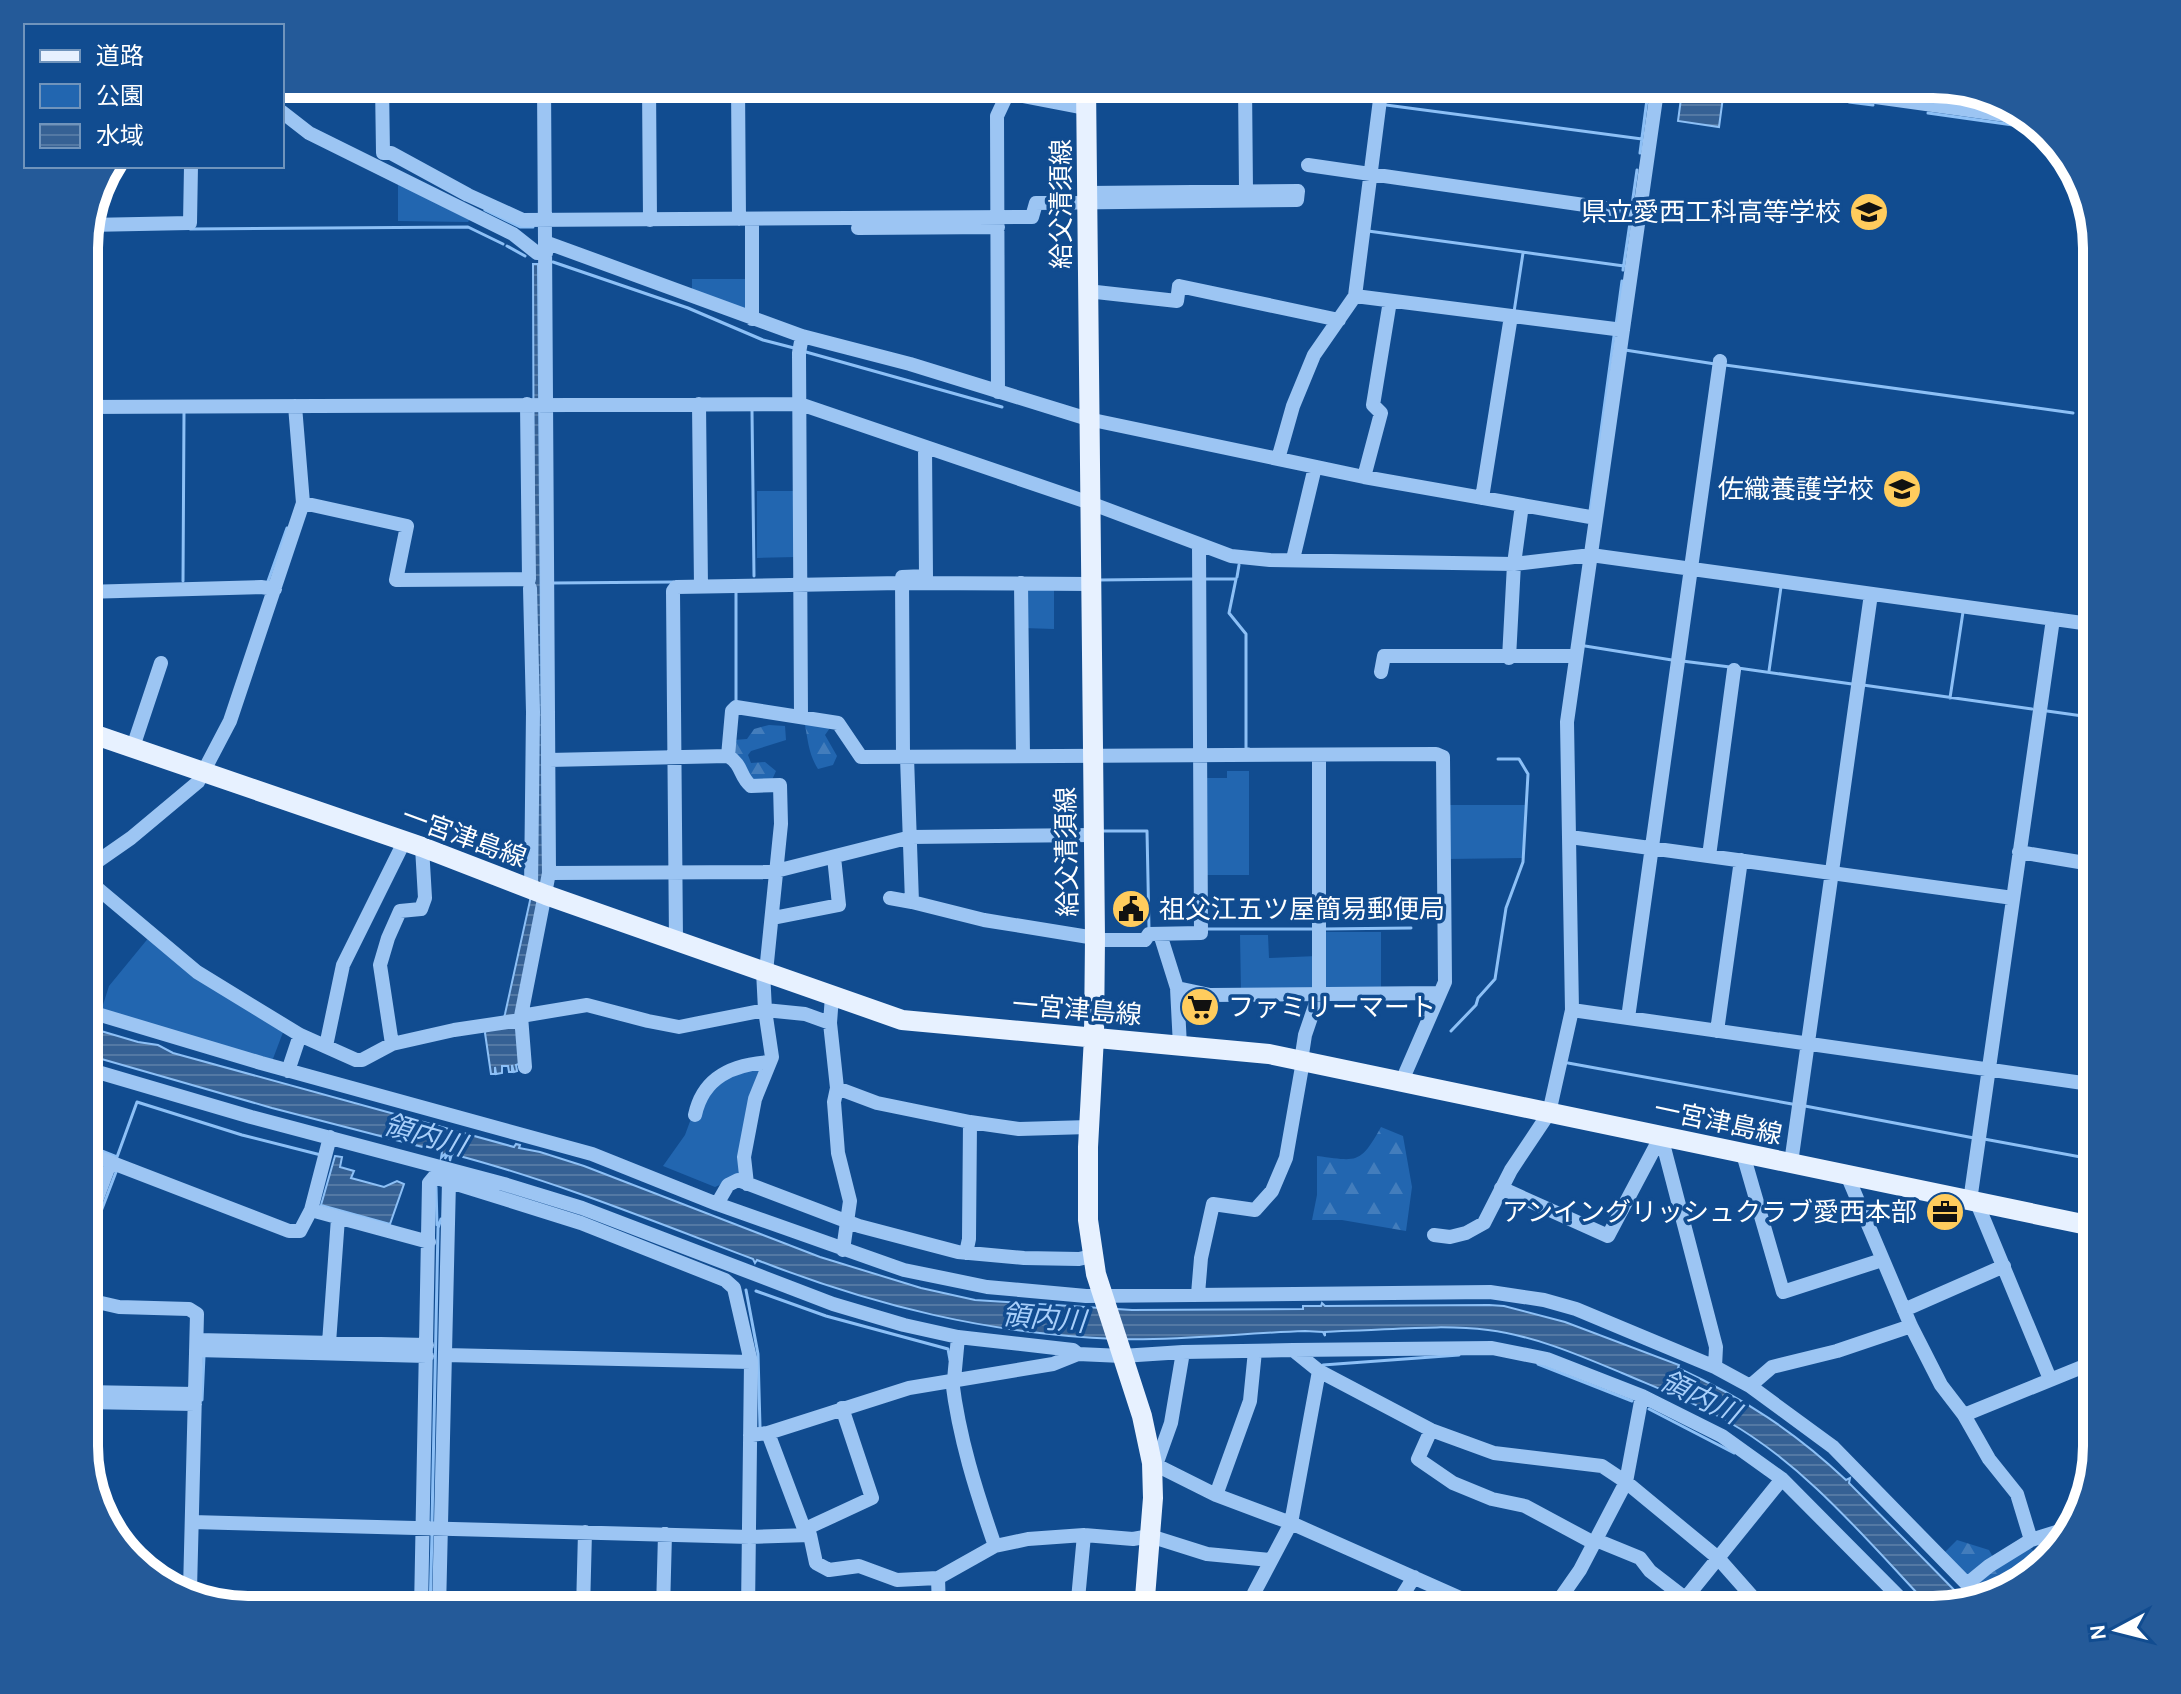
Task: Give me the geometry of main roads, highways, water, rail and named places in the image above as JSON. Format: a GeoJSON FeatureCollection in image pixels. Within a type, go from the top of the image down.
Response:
{"type":"FeatureCollection","features":[{"type":"Feature","properties":{"kind":"main road","name":"給父清須線"},"geometry":{"type":"LineString","coordinates":[[1086,98],[1095,939],[1087,1197],[1092,1256],[1154,1464],[1145,1596]]}},
{"type":"Feature","properties":{"kind":"main road","name":"一宮津島線"},"geometry":{"type":"LineString","coordinates":[[98,736],[902,1020],[1269,1054],[2083,1225]]}},
{"type":"Feature","properties":{"kind":"water"},"geometry":{"type":"Polygon","coordinates":[[[1681,98],[1723,98],[1719,127],[1678,121],[1681,98]]]}},
{"type":"Feature","properties":{"kind":"water"},"geometry":{"type":"Polygon","coordinates":[[[533,264],[538,264],[543,877],[519,1064],[516,1065],[517,1071],[514,1072],[512,1065],[512,1072],[509,1072],[508,1066],[502,1066],[502,1073],[496,1074],[495,1067],[495,1074],[491,1074],[485,1033],[486,1030],[501,1028],[535,878],[533,264]]]}},
{"type":"Feature","properties":{"kind":"water","name":"領内川"},"geometry":{"type":"Polygon","coordinates":[[[98,1030],[514,1147],[520,1145],[519,1148],[584,1166],[820,1257],[921,1288],[975,1300],[1132,1310],[1303,1309],[1303,1306],[1321,1306],[1322,1303],[1325,1306],[1489,1305],[1565,1322],[1679,1365],[1678,1368],[1724,1391],[1787,1431],[1846,1480],[1850,1478],[1849,1483],[1958,1594],[1920,1596],[1811,1483],[1727,1421],[1662,1390],[1540,1341],[1488,1330],[1452,1327],[1325,1332],[1325,1336],[1323,1332],[1305,1331],[1117,1339],[978,1324],[889,1304],[757,1260],[755,1263],[753,1259],[641,1216],[490,1165],[452,1154],[450,1161],[449,1153],[445,1159],[446,1153],[441,1158],[442,1152],[98,1058],[98,1030]]]}},
{"type":"Feature","properties":{"kind":"water"},"geometry":{"type":"Polygon","coordinates":[[[335,1156],[342,1157],[340,1167],[354,1171],[351,1178],[384,1187],[397,1181],[404,1184],[390,1224],[321,1205],[335,1156]]]}},
{"type":"Feature","properties":{"kind":"waterway"},"geometry":{"type":"LineString","coordinates":[[1640,153],[1647,98]]}},
{"type":"Feature","properties":{"kind":"waterway"},"geometry":{"type":"LineString","coordinates":[[1849,99],[1849,102],[1873,105]]}},
{"type":"Feature","properties":{"kind":"waterway"},"geometry":{"type":"LineString","coordinates":[[1386,105],[1642,139]]}},
{"type":"Feature","properties":{"kind":"waterway"},"geometry":{"type":"LineString","coordinates":[[1928,113],[2019,126]]}},
{"type":"Feature","properties":{"kind":"waterway"},"geometry":{"type":"LineString","coordinates":[[1632,205],[1637,170]]}},
{"type":"Feature","properties":{"kind":"waterway"},"geometry":{"type":"LineString","coordinates":[[485,210],[520,227],[533,227]]}},
{"type":"Feature","properties":{"kind":"waterway"},"geometry":{"type":"LineString","coordinates":[[1623,270],[1631,216]]}},
{"type":"Feature","properties":{"kind":"waterway"},"geometry":{"type":"LineString","coordinates":[[190,229],[468,227],[503,244]]}},
{"type":"Feature","properties":{"kind":"waterway"},"geometry":{"type":"LineString","coordinates":[[1368,231],[1624,266]]}},
{"type":"Feature","properties":{"kind":"waterway"},"geometry":{"type":"LineString","coordinates":[[507,246],[525,256]]}},
{"type":"Feature","properties":{"kind":"waterway"},"geometry":{"type":"LineString","coordinates":[[1514,312],[1523,253]]}},
{"type":"Feature","properties":{"kind":"waterway"},"geometry":{"type":"LineString","coordinates":[[553,262],[688,308],[763,340],[794,348]]}},
{"type":"Feature","properties":{"kind":"waterway"},"geometry":{"type":"LineString","coordinates":[[1616,325],[1622,281]]}},
{"type":"Feature","properties":{"kind":"waterway"},"geometry":{"type":"LineString","coordinates":[[1590,511],[1614,336]]}},
{"type":"Feature","properties":{"kind":"waterway"},"geometry":{"type":"LineString","coordinates":[[1625,350],[1715,364]]}},
{"type":"Feature","properties":{"kind":"waterway"},"geometry":{"type":"LineString","coordinates":[[806,352],[1002,407]]}},
{"type":"Feature","properties":{"kind":"waterway"},"geometry":{"type":"LineString","coordinates":[[1725,365],[2073,413]]}},
{"type":"Feature","properties":{"kind":"waterway"},"geometry":{"type":"LineString","coordinates":[[752,411],[754,576]]}},
{"type":"Feature","properties":{"kind":"waterway"},"geometry":{"type":"LineString","coordinates":[[183,581],[184,413]]}},
{"type":"Feature","properties":{"kind":"waterway"},"geometry":{"type":"LineString","coordinates":[[267,584],[287,528]]}},
{"type":"Feature","properties":{"kind":"waterway"},"geometry":{"type":"LineString","coordinates":[[1237,577],[1239,565]]}},
{"type":"Feature","properties":{"kind":"waterway"},"geometry":{"type":"LineString","coordinates":[[1098,580],[1193,579]]}},
{"type":"Feature","properties":{"kind":"waterway"},"geometry":{"type":"LineString","coordinates":[[1203,579],[1236,579],[1229,613],[1246,634],[1246,749],[1249,749]]}},
{"type":"Feature","properties":{"kind":"waterway"},"geometry":{"type":"LineString","coordinates":[[554,583],[673,582]]}},
{"type":"Feature","properties":{"kind":"waterway"},"geometry":{"type":"LineString","coordinates":[[1769,671],[1781,587]]}},
{"type":"Feature","properties":{"kind":"waterway"},"geometry":{"type":"LineString","coordinates":[[736,593],[736,701]]}},
{"type":"Feature","properties":{"kind":"waterway"},"geometry":{"type":"LineString","coordinates":[[1950,698],[1963,612]]}},
{"type":"Feature","properties":{"kind":"waterway"},"geometry":{"type":"LineString","coordinates":[[1585,646],[1672,660]]}},
{"type":"Feature","properties":{"kind":"waterway"},"geometry":{"type":"LineString","coordinates":[[1682,661],[1730,667]]}},
{"type":"Feature","properties":{"kind":"waterway"},"geometry":{"type":"LineString","coordinates":[[1738,668],[1852,684]]}},
{"type":"Feature","properties":{"kind":"waterway"},"geometry":{"type":"LineString","coordinates":[[1863,685],[2032,709]]}},
{"type":"Feature","properties":{"kind":"waterway"},"geometry":{"type":"LineString","coordinates":[[2047,711],[2083,716]]}},
{"type":"Feature","properties":{"kind":"waterway"},"geometry":{"type":"LineString","coordinates":[[1451,1031],[1495,979],[1506,908],[1523,862],[1528,774],[1519,759],[1498,759]]}},
{"type":"Feature","properties":{"kind":"waterway"},"geometry":{"type":"LineString","coordinates":[[1102,831],[1147,831],[1149,929]]}},
{"type":"Feature","properties":{"kind":"waterway"},"geometry":{"type":"LineString","coordinates":[[1323,929],[1411,928]]}},
{"type":"Feature","properties":{"kind":"waterway"},"geometry":{"type":"LineString","coordinates":[[1208,929],[1316,929]]}},
{"type":"Feature","properties":{"kind":"waterway"},"geometry":{"type":"LineString","coordinates":[[1568,1063],[1792,1104]]}},
{"type":"Feature","properties":{"kind":"waterway"},"geometry":{"type":"LineString","coordinates":[[98,1150],[117,1157],[137,1102],[242,1135],[321,1155]]}},
{"type":"Feature","properties":{"kind":"waterway"},"geometry":{"type":"LineString","coordinates":[[1805,1106],[1974,1138]]}},
{"type":"Feature","properties":{"kind":"waterway"},"geometry":{"type":"LineString","coordinates":[[1984,1139],[2083,1157]]}},
{"type":"Feature","properties":{"kind":"waterway"},"geometry":{"type":"LineString","coordinates":[[98,1219],[116,1172]]}},
{"type":"Feature","properties":{"kind":"waterway"},"geometry":{"type":"LineString","coordinates":[[436,1187],[437,1225]]}},
{"type":"Feature","properties":{"kind":"waterway"},"geometry":{"type":"LineString","coordinates":[[432,1522],[438,1228],[441,1219]]}},
{"type":"Feature","properties":{"kind":"waterway"},"geometry":{"type":"LineString","coordinates":[[746,1290],[758,1354],[760,1427]]}},
{"type":"Feature","properties":{"kind":"waterway"},"geometry":{"type":"LineString","coordinates":[[756,1291],[826,1316],[948,1349],[950,1360]]}},
{"type":"Feature","properties":{"kind":"waterway"},"geometry":{"type":"LineString","coordinates":[[1323,1365],[1459,1355]]}},
{"type":"Feature","properties":{"kind":"waterway"},"geometry":{"type":"LineString","coordinates":[[202,1400],[204,1356]]}},
{"type":"Feature","properties":{"kind":"waterway"},"geometry":{"type":"LineString","coordinates":[[1538,1364],[1632,1401]]}},
{"type":"Feature","properties":{"kind":"waterway"},"geometry":{"type":"LineString","coordinates":[[1649,1409],[1734,1453]]}},
{"type":"Feature","properties":{"kind":"waterway"},"geometry":{"type":"LineString","coordinates":[[430,1596],[432,1534]]}},
{"type":"Feature","properties":{"kind":"place","name":"県立愛西工科高等学校"},"geometry":{"type":"Point","coordinates":[1869,212]}},
{"type":"Feature","properties":{"kind":"place","name":"佐織養護学校"},"geometry":{"type":"Point","coordinates":[1902,489]}},
{"type":"Feature","properties":{"kind":"place","name":"祖父江五ツ屋簡易郵便局"},"geometry":{"type":"Point","coordinates":[1131,909]}},
{"type":"Feature","properties":{"kind":"place","name":"ファミリーマート"},"geometry":{"type":"Point","coordinates":[1200,1007]}},
{"type":"Feature","properties":{"kind":"place","name":"アンイングリッシュクラブ愛西本部"},"geometry":{"type":"Point","coordinates":[1945,1212]}}]}
